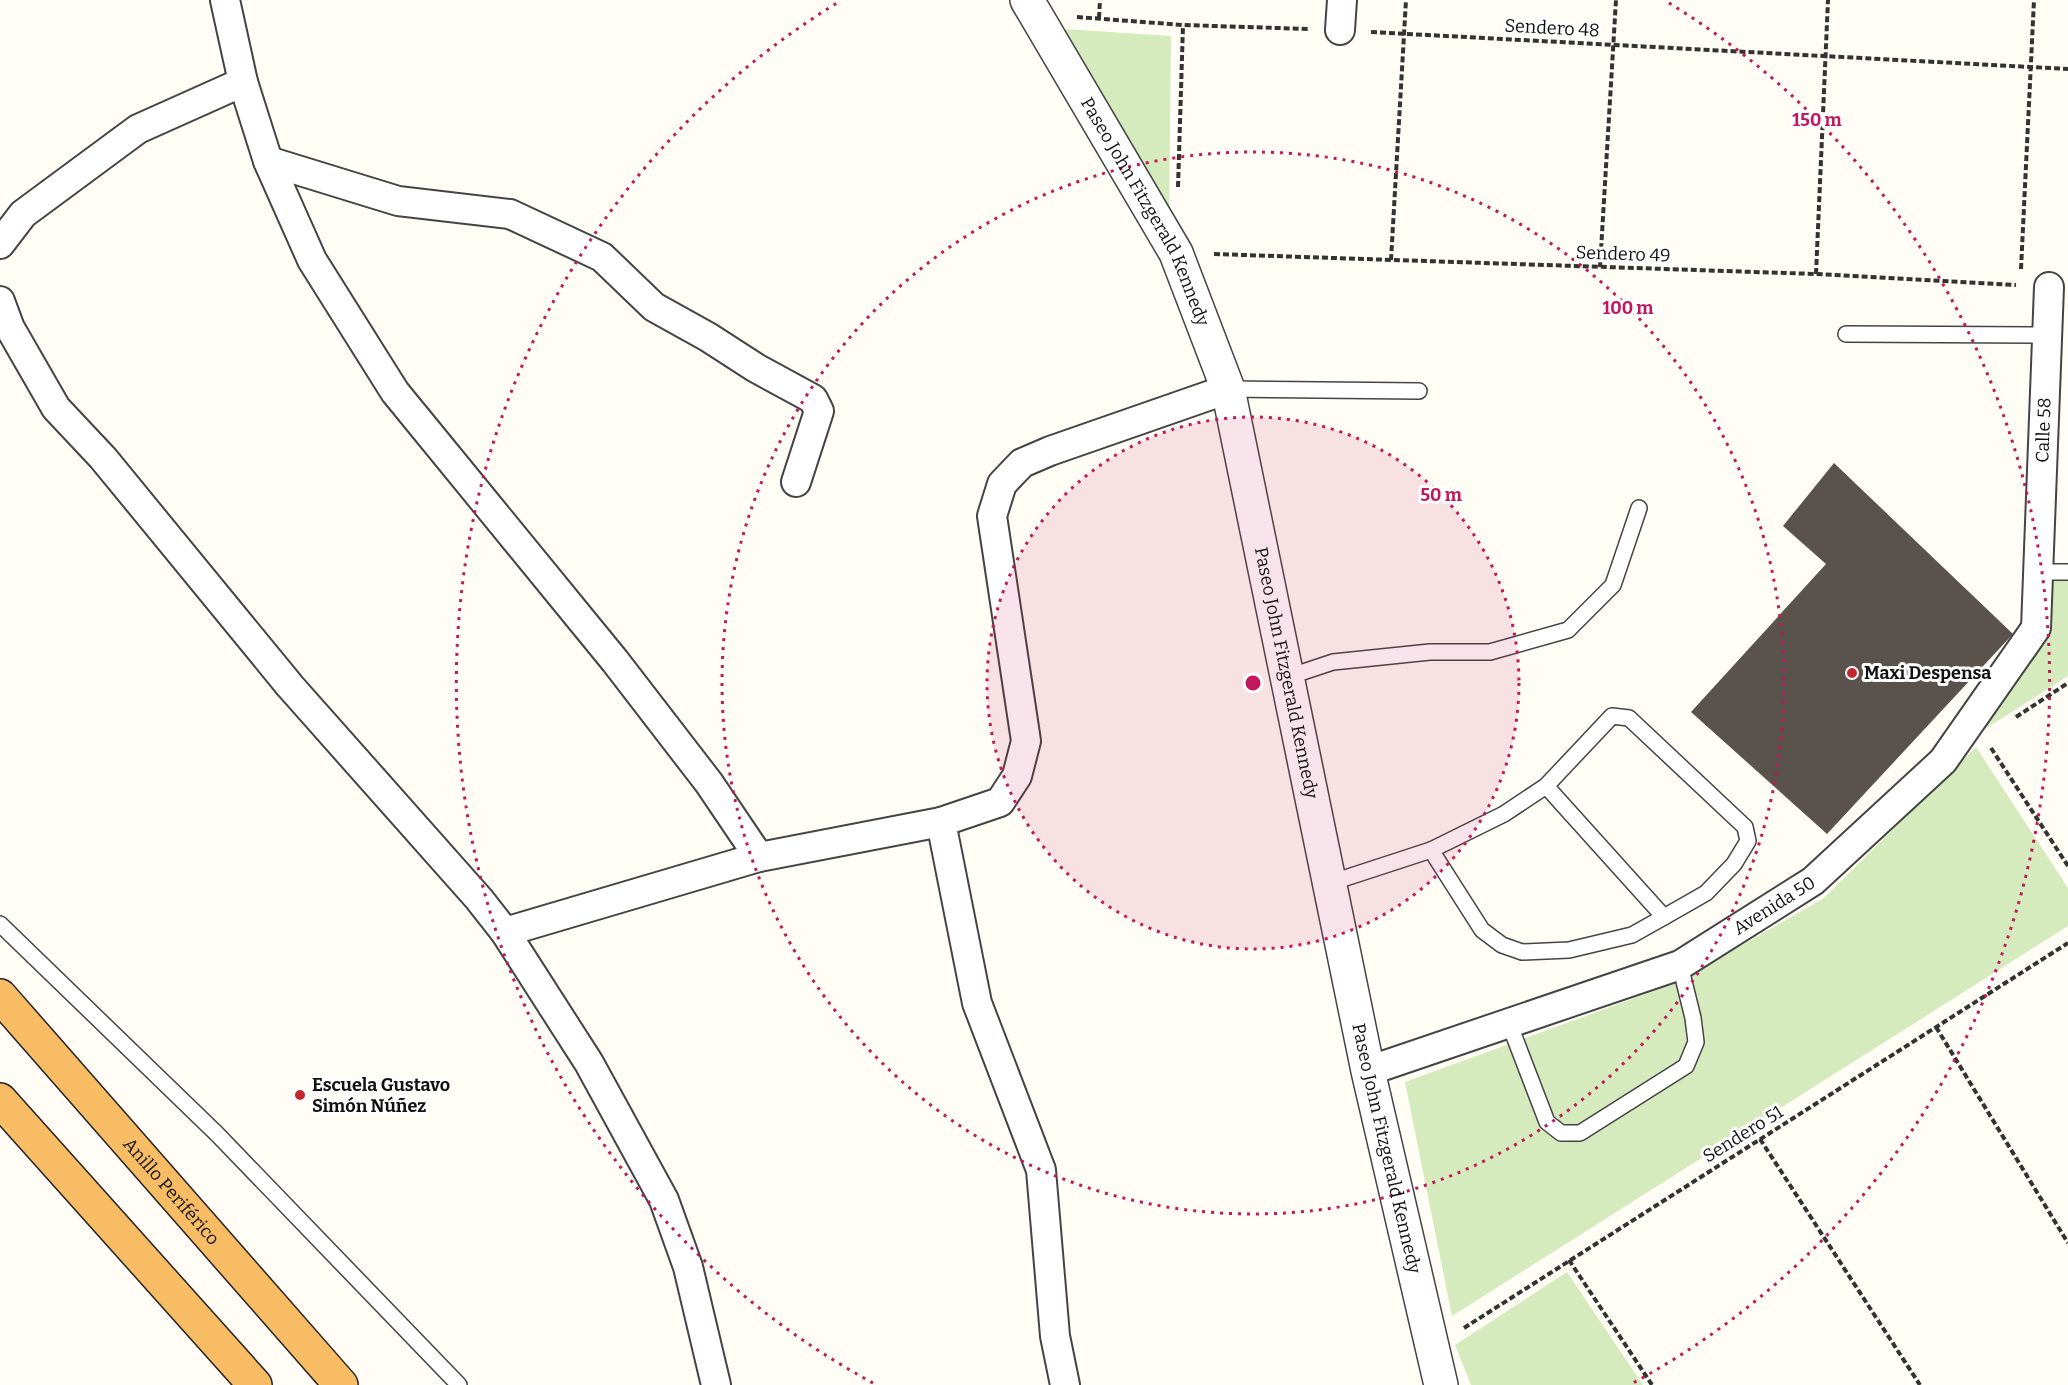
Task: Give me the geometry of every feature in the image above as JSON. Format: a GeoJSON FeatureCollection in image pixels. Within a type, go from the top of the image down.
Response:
{"type":"FeatureCollection","features":[{"type":"Feature","properties":{"kind":"highway","name":"Anillo Periférico"},"geometry":{"type":"LineString","coordinates":[[0,996],[341,1385]]}},
{"type":"Feature","properties":{"kind":"highway"},"geometry":{"type":"LineString","coordinates":[[0,1100],[255,1385]]}},
{"type":"Feature","properties":{"kind":"street"},"geometry":{"type":"LineString","coordinates":[[225,0],[243,82],[268,160],[312,260],[395,392],[615,661],[709,783],[759,857]]}},
{"type":"Feature","properties":{"kind":"street"},"geometry":{"type":"LineString","coordinates":[[1340,30],[1342,0]]}},
{"type":"Feature","properties":{"kind":"street","name":"Paseo John Fitzgerald Kennedy"},"geometry":{"type":"LineString","coordinates":[[1031,7],[1176,253],[1228,389],[1368,1071],[1441,1385]]}},
{"type":"Feature","properties":{"kind":"street"},"geometry":{"type":"LineString","coordinates":[[0,244],[23,214],[138,129],[243,82]]}},
{"type":"Feature","properties":{"kind":"street"},"geometry":{"type":"LineString","coordinates":[[268,160],[398,201],[510,214],[602,257],[654,307],[813,399],[819,411],[796,482]]}},
{"type":"Feature","properties":{"kind":"street","name":"Calle 58"},"geometry":{"type":"LineString","coordinates":[[2039,572],[2049,287]]}},
{"type":"Feature","properties":{"kind":"street"},"geometry":{"type":"LineString","coordinates":[[0,301],[10,328],[56,408],[104,458],[290,686],[479,899],[505,932],[589,1063],[664,1200],[688,1267],[716,1385]]}},
{"type":"Feature","properties":{"kind":"street"},"geometry":{"type":"LineString","coordinates":[[505,932],[759,857],[941,822],[1000,802],[1017,776],[1026,741],[992,516],[1002,484],[1022,463],[1050,451],[1228,389]]}},
{"type":"Feature","properties":{"kind":"street","name":"Avenida 50"},"geometry":{"type":"LineString","coordinates":[[1368,1071],[1680,964],[1814,881],[1943,761],[2036,628],[2039,572]]}},
{"type":"Feature","properties":{"kind":"street"},"geometry":{"type":"LineString","coordinates":[[941,822],[977,1003],[1041,1170],[1055,1336],[1065,1385]]}},
{"type":"Feature","properties":{"kind":"lane"},"geometry":{"type":"LineString","coordinates":[[1846,334],[2047,335]]}},
{"type":"Feature","properties":{"kind":"lane"},"geometry":{"type":"LineString","coordinates":[[1228,389],[1419,391]]}},
{"type":"Feature","properties":{"kind":"lane"},"geometry":{"type":"LineString","coordinates":[[1288,677],[1333,662],[1430,652],[1490,652],[1568,630],[1612,585],[1639,508]]}},
{"type":"Feature","properties":{"kind":"lane"},"geometry":{"type":"LineString","coordinates":[[2039,572],[2068,572]]}},
{"type":"Feature","properties":{"kind":"lane"},"geometry":{"type":"LineString","coordinates":[[1330,883],[1431,850],[1504,814],[1546,786],[1612,716],[1629,718],[1745,827],[1748,841],[1734,864],[1706,893],[1632,934],[1569,950],[1522,952],[1502,945],[1482,930],[1431,850]]}},
{"type":"Feature","properties":{"kind":"lane"},"geometry":{"type":"LineString","coordinates":[[1546,786],[1664,917]]}},
{"type":"Feature","properties":{"kind":"lane"},"geometry":{"type":"LineString","coordinates":[[0,924],[217,1134],[459,1385]]}},
{"type":"Feature","properties":{"kind":"lane"},"geometry":{"type":"LineString","coordinates":[[1509,1023],[1547,1122],[1561,1133],[1580,1133],[1686,1066],[1696,1042],[1693,1018],[1680,964]]}},
{"type":"Feature","properties":{"kind":"path"},"geometry":{"type":"LineString","coordinates":[[1099,18],[1100,0]]}},
{"type":"Feature","properties":{"kind":"path"},"geometry":{"type":"LineString","coordinates":[[1391,260],[1406,0]]}},
{"type":"Feature","properties":{"kind":"path"},"geometry":{"type":"LineString","coordinates":[[1600,267],[1616,0]]}},
{"type":"Feature","properties":{"kind":"path"},"geometry":{"type":"LineString","coordinates":[[1816,274],[1828,0]]}},
{"type":"Feature","properties":{"kind":"path"},"geometry":{"type":"LineString","coordinates":[[2020,285],[2034,0]]}},
{"type":"Feature","properties":{"kind":"path","name":"Sendero 48"},"geometry":{"type":"LineString","coordinates":[[1031,7],[1099,18],[1183,25],[1404,33],[2068,69]]}},
{"type":"Feature","properties":{"kind":"path"},"geometry":{"type":"LineString","coordinates":[[1178,196],[1183,25]]}},
{"type":"Feature","properties":{"kind":"path","name":"Sendero 49"},"geometry":{"type":"LineString","coordinates":[[1176,253],[1816,274],[2049,287]]}},
{"type":"Feature","properties":{"kind":"path"},"geometry":{"type":"LineString","coordinates":[[2012,719],[2068,683]]}},
{"type":"Feature","properties":{"kind":"path"},"geometry":{"type":"LineString","coordinates":[[1972,720],[2068,866]]}},
{"type":"Feature","properties":{"kind":"path","name":"Sendero 51"},"geometry":{"type":"LineString","coordinates":[[1431,1348],[2068,943]]}},
{"type":"Feature","properties":{"kind":"path"},"geometry":{"type":"LineString","coordinates":[[1936,1027],[2068,1243]]}},
{"type":"Feature","properties":{"kind":"path"},"geometry":{"type":"LineString","coordinates":[[1760,1139],[1920,1385]]}},
{"type":"Feature","properties":{"kind":"path"},"geometry":{"type":"LineString","coordinates":[[1569,1260],[1652,1385]]}},
{"type":"Feature","properties":{"kind":"green space"},"geometry":{"type":"Polygon","coordinates":[[[1064,29],[1171,36],[1169,218],[1064,29]]]}},
{"type":"Feature","properties":{"kind":"green space"},"geometry":{"type":"Polygon","coordinates":[[[2048,579],[2068,579],[2068,676],[1985,729],[1979,721],[2048,579]]]}},
{"type":"Feature","properties":{"kind":"green space"},"geometry":{"type":"Polygon","coordinates":[[[1976,747],[2068,888],[2068,926],[1452,1316],[1405,1082],[1676,983],[1824,898],[1976,747]]]}},
{"type":"Feature","properties":{"kind":"green space"},"geometry":{"type":"Polygon","coordinates":[[[1567,1272],[1643,1385],[1471,1385],[1455,1345],[1567,1272]]]}},
{"type":"Feature","properties":{"kind":"building","name":"Maxi Despensa"},"geometry":{"type":"Polygon","coordinates":[[[1834,463],[2013,634],[1827,834],[1691,712],[1826,564],[1783,526],[1834,463]]]}},
{"type":"Feature","properties":{"kind":"place","name":"Maxi Despensa"},"geometry":{"type":"Point","coordinates":[1852,673]}},
{"type":"Feature","properties":{"kind":"place","name":"Escuela Gustavo Simón Núñez"},"geometry":{"type":"Point","coordinates":[300,1095]}}]}
